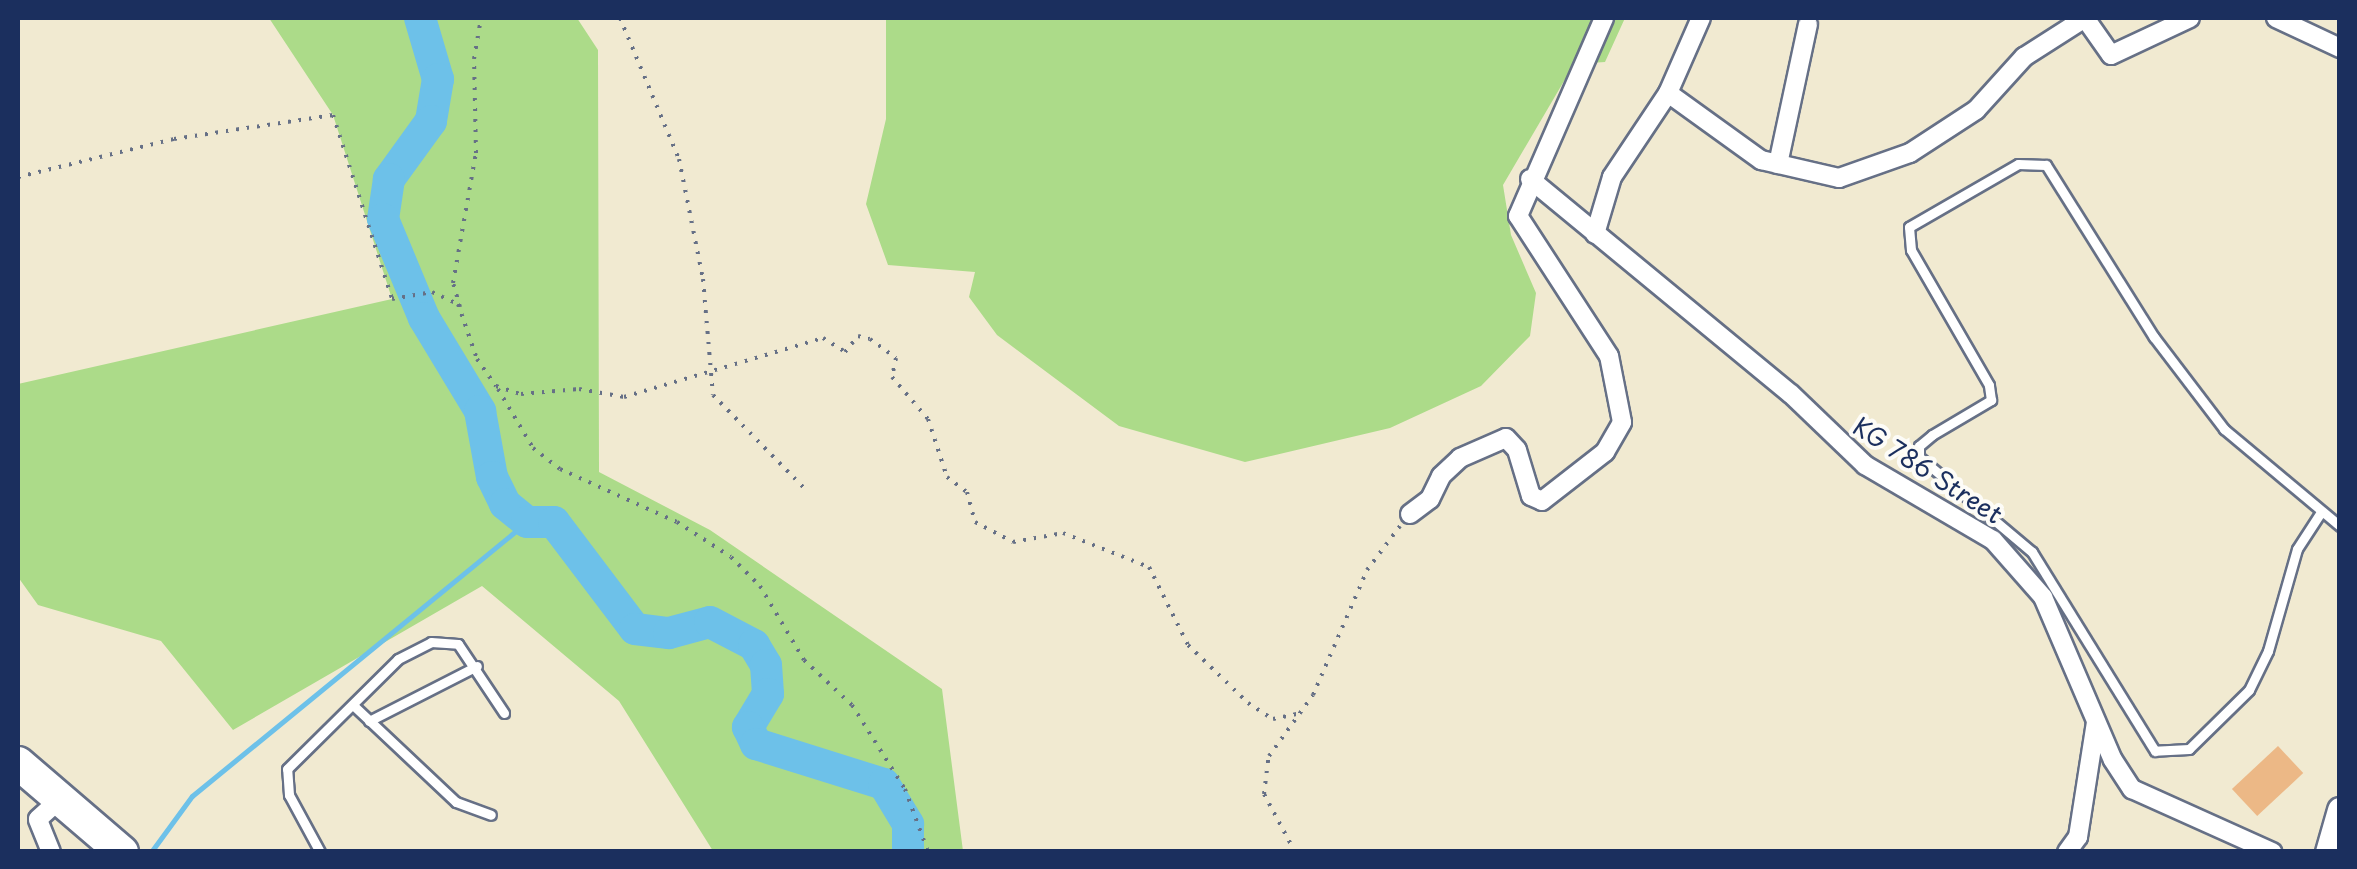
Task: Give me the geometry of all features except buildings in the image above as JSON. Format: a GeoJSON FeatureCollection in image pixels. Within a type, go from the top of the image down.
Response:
{"type":"FeatureCollection","features":[{"type":"Feature","properties":{"kind":"highway"},"geometry":{"type":"LineString","coordinates":[[18,763],[122,852]]}},
{"type":"Feature","properties":{"kind":"main road"},"geometry":{"type":"LineString","coordinates":[[2328,852],[2340,810]]}},
{"type":"Feature","properties":{"kind":"street"},"geometry":{"type":"LineString","coordinates":[[1410,514],[1430,499],[1441,476],[1460,458],[1506,438],[1517,450],[1532,496],[1542,502],[1605,452],[1622,422],[1609,356],[1518,216],[1530,179],[1604,18]]}},
{"type":"Feature","properties":{"kind":"street"},"geometry":{"type":"LineString","coordinates":[[1595,234],[1612,177],[1668,93],[1701,18]]}},
{"type":"Feature","properties":{"kind":"street"},"geometry":{"type":"LineString","coordinates":[[1668,93],[1761,160],[1839,178],[1910,154],[1976,110],[2024,57],[2085,18],[2104,53],[2112,55],[2190,18]]}},
{"type":"Feature","properties":{"kind":"street"},"geometry":{"type":"LineString","coordinates":[[2276,18],[2340,48]]}},
{"type":"Feature","properties":{"kind":"street"},"geometry":{"type":"LineString","coordinates":[[1778,164],[1808,24]]}},
{"type":"Feature","properties":{"kind":"street","name":"KG 786 Street"},"geometry":{"type":"LineString","coordinates":[[1530,179],[1791,394],[1865,464],[1993,540],[2044,597],[2132,790],[2272,852]]}},
{"type":"Feature","properties":{"kind":"street"},"geometry":{"type":"LineString","coordinates":[[2068,852],[2083,816],[2096,716]]}},
{"type":"Feature","properties":{"kind":"street"},"geometry":{"type":"LineString","coordinates":[[51,852],[38,819],[60,799]]}},
{"type":"Feature","properties":{"kind":"lane"},"geometry":{"type":"LineString","coordinates":[[2321,512],[2297,549],[2249,690],[2189,749],[2155,750],[2032,552],[1919,457],[1919,446],[1991,400],[1989,385],[1910,250],[1910,227],[2018,164],[2046,164],[2154,337],[2224,428],[2340,526]]}},
{"type":"Feature","properties":{"kind":"lane"},"geometry":{"type":"LineString","coordinates":[[320,852],[289,795],[287,770],[398,659],[431,642],[458,644],[477,666],[504,713]]}},
{"type":"Feature","properties":{"kind":"lane"},"geometry":{"type":"LineString","coordinates":[[368,722],[477,666]]}},
{"type":"Feature","properties":{"kind":"lane"},"geometry":{"type":"LineString","coordinates":[[354,706],[456,802],[491,815]]}},
{"type":"Feature","properties":{"kind":"path"},"geometry":{"type":"LineString","coordinates":[[481,18],[474,59],[476,152],[453,283],[477,359],[533,448],[560,469],[676,522],[731,557],[760,586],[804,660],[852,705],[905,789],[928,852]]}},
{"type":"Feature","properties":{"kind":"path"},"geometry":{"type":"LineString","coordinates":[[620,18],[679,159],[703,279],[707,370],[713,395],[803,487]]}},
{"type":"Feature","properties":{"kind":"path"},"geometry":{"type":"LineString","coordinates":[[18,176],[174,139],[333,115],[392,299],[432,292],[461,311]]}},
{"type":"Feature","properties":{"kind":"path"},"geometry":{"type":"LineString","coordinates":[[496,386],[522,394],[579,389],[624,397],[823,338],[845,352],[858,336],[870,338],[896,358],[892,377],[928,419],[947,476],[967,492],[975,522],[1014,542],[1063,533],[1148,567],[1188,645],[1248,703],[1274,719],[1302,713]]}},
{"type":"Feature","properties":{"kind":"path"},"geometry":{"type":"LineString","coordinates":[[1295,852],[1264,794],[1269,756],[1302,713],[1340,643],[1367,570],[1410,514]]}},
{"type":"Feature","properties":{"kind":"green space"},"geometry":{"type":"Polygon","coordinates":[[[269,18],[577,18],[598,50],[599,472],[710,530],[942,689],[963,851],[713,851],[619,701],[482,586],[233,730],[161,641],[38,605],[18,577],[18,384],[392,299],[333,115],[269,18]]]}},
{"type":"Feature","properties":{"kind":"green space"},"geometry":{"type":"Polygon","coordinates":[[[886,18],[1625,18],[1605,62],[1574,64],[1503,185],[1511,235],[1536,293],[1530,336],[1481,386],[1390,428],[1245,462],[1119,426],[997,335],[969,297],[975,272],[888,265],[866,204],[886,119],[886,18]]]}},
{"type":"Feature","properties":{"kind":"waterway"},"geometry":{"type":"LineString","coordinates":[[420,18],[438,79],[431,121],[389,179],[383,219],[424,318],[480,411],[492,477],[505,504],[527,522],[554,522],[635,629],[669,633],[710,622],[754,645],[766,665],[768,694],[748,727],[756,744],[884,784],[908,824],[908,852]]}},
{"type":"Feature","properties":{"kind":"waterway"},"geometry":{"type":"LineString","coordinates":[[151,852],[192,796],[527,522]]}}]}
